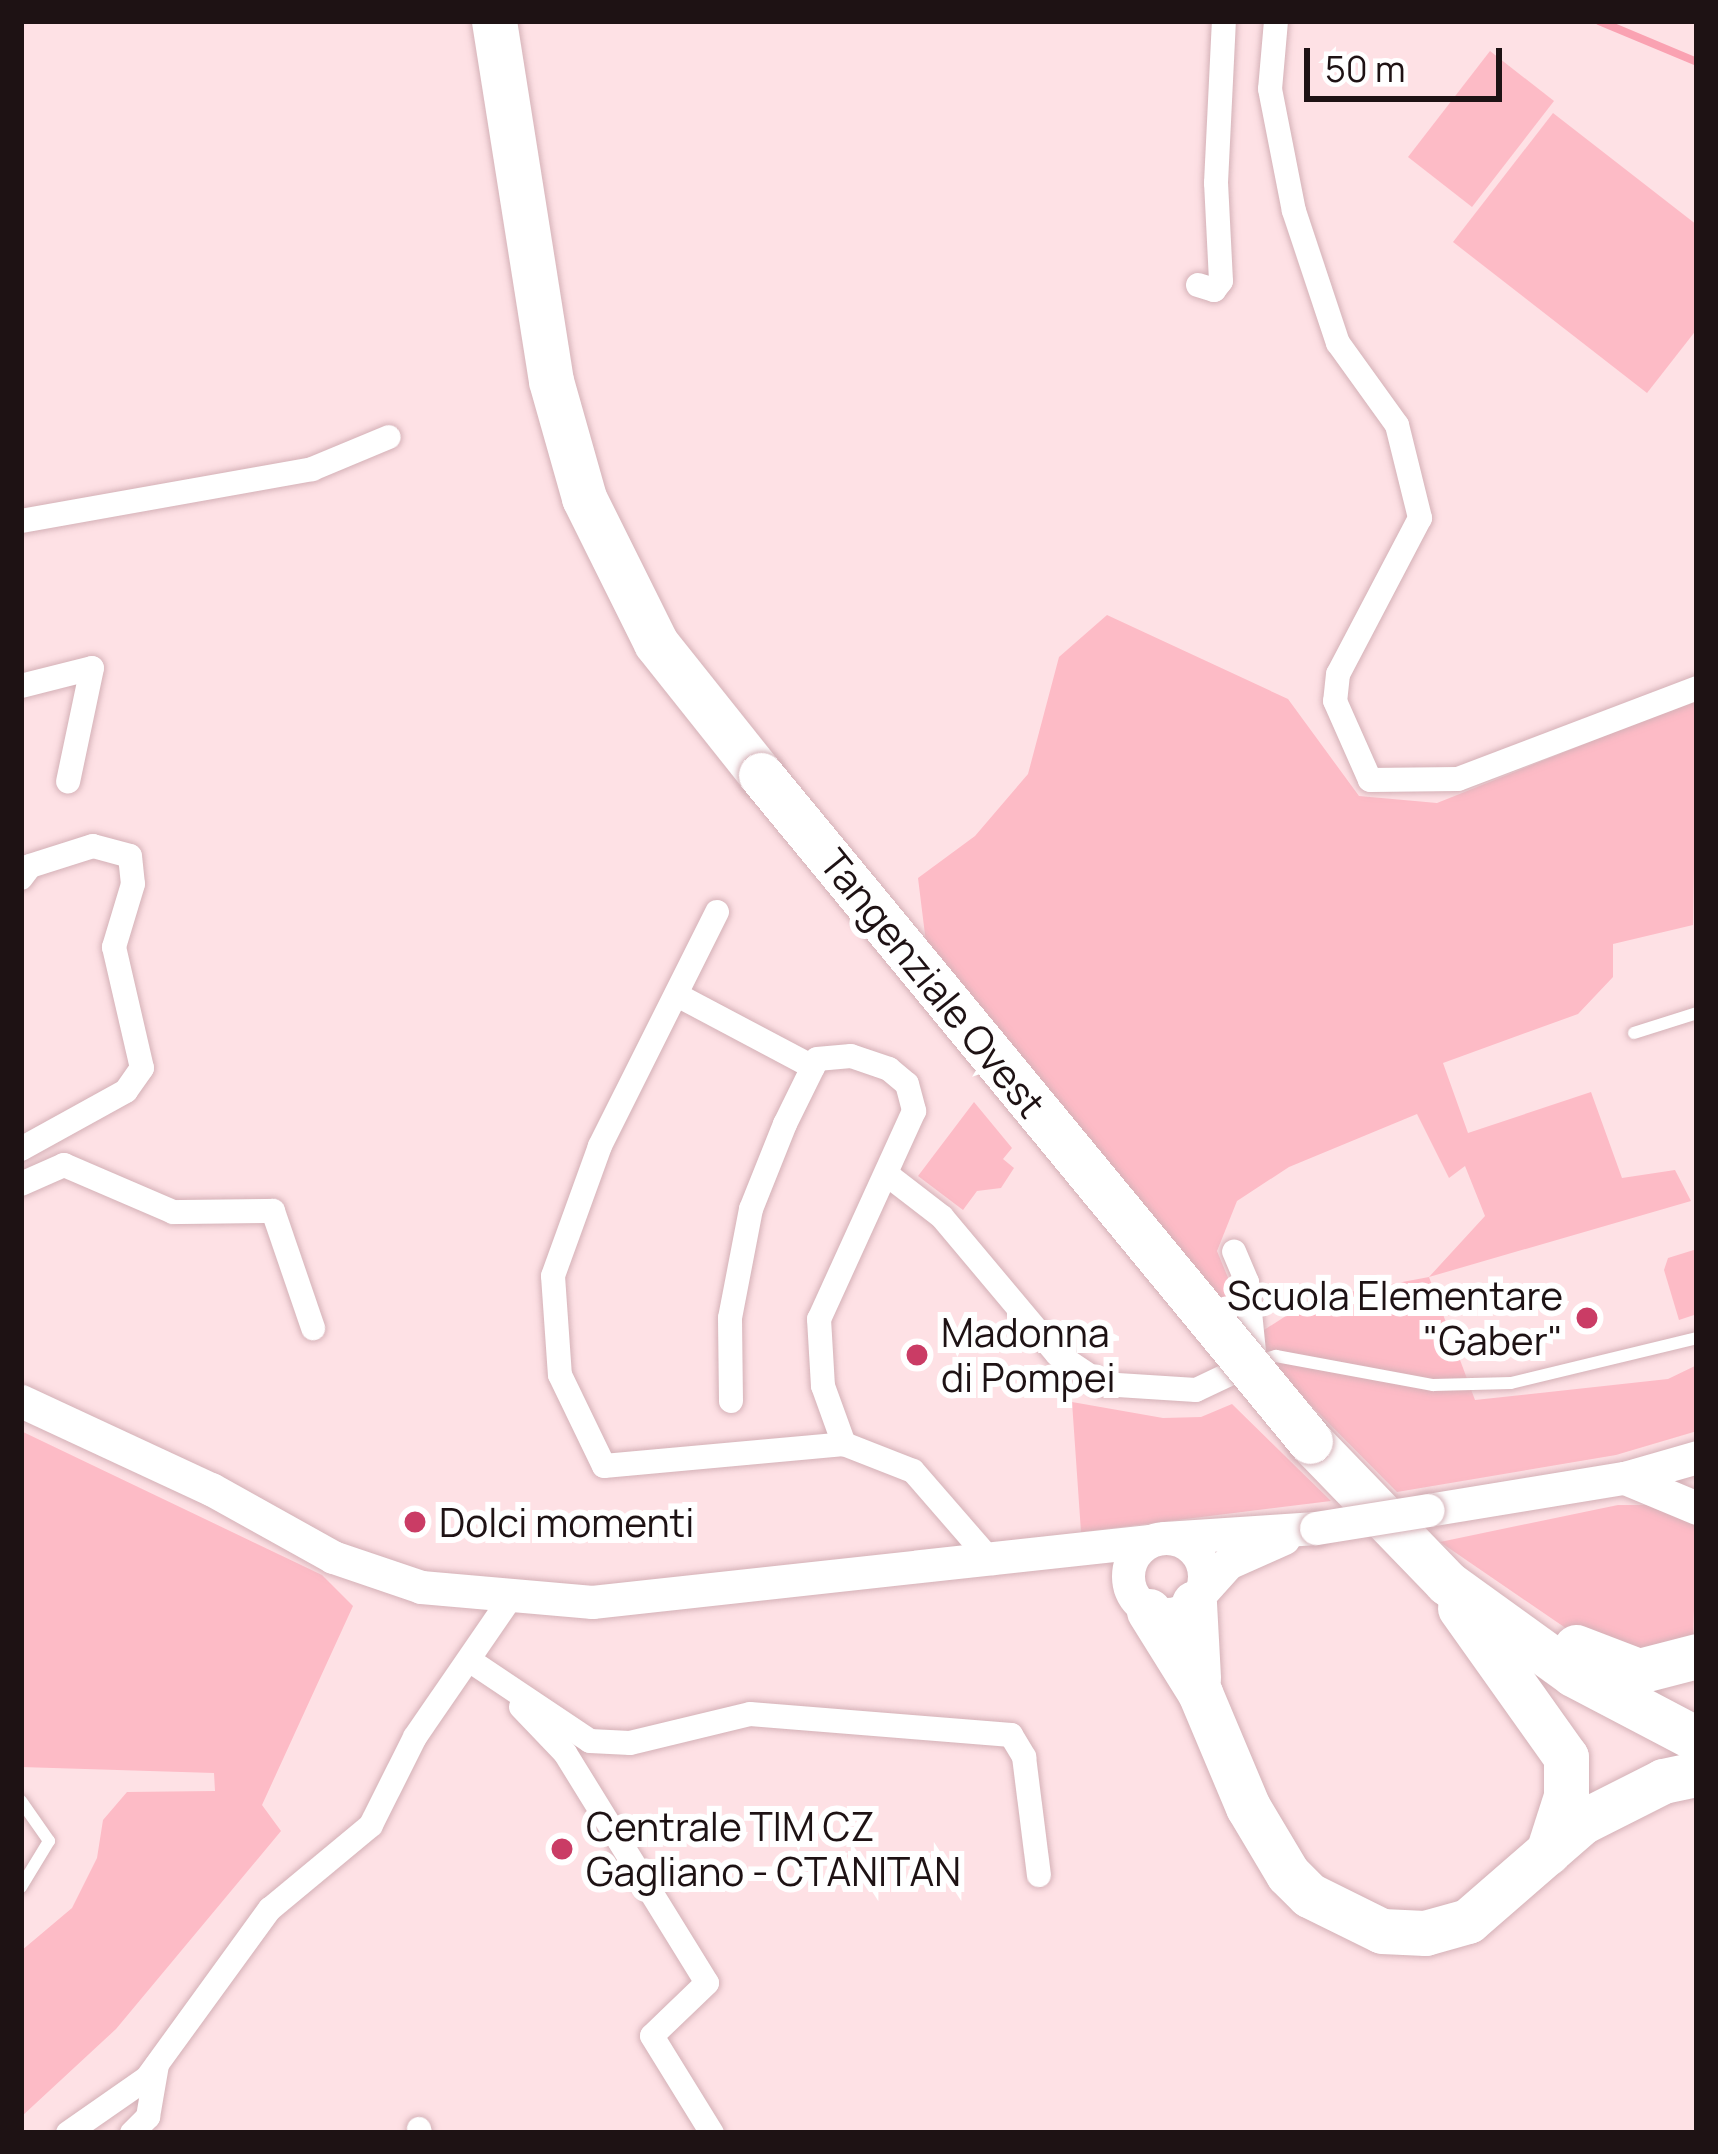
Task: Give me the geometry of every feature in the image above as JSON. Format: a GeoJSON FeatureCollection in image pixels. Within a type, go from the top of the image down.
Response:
{"type":"FeatureCollection","features":[{"type":"Feature","properties":{"kind":"highway","name":"Tangenziale Ovest"},"geometry":{"type":"LineString","coordinates":[[494,21],[551,381],[591,514],[656,643],[1310,1441],[1447,1583],[1573,1674],[1697,1739]]}},
{"type":"Feature","properties":{"kind":"highway"},"geometry":{"type":"LineString","coordinates":[[1447,1583],[1527,1615],[1621,1669],[1697,1656]]}},
{"type":"Feature","properties":{"kind":"highway"},"geometry":{"type":"LineString","coordinates":[[1447,1583],[1474,1635],[1566,1757],[1566,1796],[1547,1855]]}},
{"type":"Feature","properties":{"kind":"highway"},"geometry":{"type":"LineString","coordinates":[[1198,1597],[1199,1693]]}},
{"type":"Feature","properties":{"kind":"highway"},"geometry":{"type":"LineString","coordinates":[[1141,1603],[1199,1693],[1248,1807],[1288,1874],[1365,1926],[1402,1936],[1468,1921],[1598,1814],[1697,1774]]}},
{"type":"Feature","properties":{"kind":"street"},"geometry":{"type":"LineString","coordinates":[[1198,285],[1214,290],[1222,281],[1216,183],[1224,21]]}},
{"type":"Feature","properties":{"kind":"street"},"geometry":{"type":"LineString","coordinates":[[1276,21],[1270,88],[1294,212],[1338,343],[1397,425],[1420,518],[1338,674],[1335,701],[1370,780],[1458,779],[1697,688]]}},
{"type":"Feature","properties":{"kind":"street"},"geometry":{"type":"LineString","coordinates":[[21,521],[311,469],[389,437]]}},
{"type":"Feature","properties":{"kind":"street"},"geometry":{"type":"LineString","coordinates":[[21,686],[92,668],[68,782]]}},
{"type":"Feature","properties":{"kind":"street"},"geometry":{"type":"LineString","coordinates":[[21,878],[30,866],[93,846],[130,856],[133,884],[114,946],[142,1068],[125,1091],[21,1149]]}},
{"type":"Feature","properties":{"kind":"street"},"geometry":{"type":"LineString","coordinates":[[717,912],[600,1146],[553,1276],[560,1375],[604,1466],[844,1444],[913,1471],[993,1563]]}},
{"type":"Feature","properties":{"kind":"street"},"geometry":{"type":"LineString","coordinates":[[677,995],[813,1067]]}},
{"type":"Feature","properties":{"kind":"street"},"geometry":{"type":"LineString","coordinates":[[731,1401],[730,1318],[751,1210],[817,1059],[851,1056],[908,1084],[914,1111],[889,1176],[819,1319],[823,1385],[844,1444]]}},
{"type":"Feature","properties":{"kind":"street"},"geometry":{"type":"LineString","coordinates":[[21,1184],[64,1165],[173,1212],[273,1211],[313,1328]]}},
{"type":"Feature","properties":{"kind":"street"},"geometry":{"type":"LineString","coordinates":[[889,1176],[941,1216],[1082,1377],[1196,1390],[1255,1362],[1247,1282],[1234,1252]]}},
{"type":"Feature","properties":{"kind":"street"},"geometry":{"type":"LineString","coordinates":[[21,1401],[211,1489],[333,1557],[422,1587],[592,1602],[993,1563],[1156,1539],[1316,1528],[1624,1478],[1697,1457]]}},
{"type":"Feature","properties":{"kind":"street"},"geometry":{"type":"LineString","coordinates":[[1624,1478],[1697,1508]]}},
{"type":"Feature","properties":{"kind":"street"},"geometry":{"type":"LineString","coordinates":[[1040,1556],[1095,1569],[1141,1603],[1173,1614],[1240,1556],[1316,1528]]}},
{"type":"Feature","properties":{"kind":"street"},"geometry":{"type":"LineString","coordinates":[[1156,1539],[1198,1553],[1198,1597]]}},
{"type":"Feature","properties":{"kind":"street"},"geometry":{"type":"LineString","coordinates":[[1141,1603],[1131,1559],[1156,1539]]}},
{"type":"Feature","properties":{"kind":"street"},"geometry":{"type":"LineString","coordinates":[[68,2133],[157,2065],[270,1909],[371,1825],[415,1737],[479,1667],[512,1597]]}},
{"type":"Feature","properties":{"kind":"street"},"geometry":{"type":"LineString","coordinates":[[479,1667],[590,1741],[630,1742],[750,1714],[1011,1735],[1024,1757],[1039,1875]]}},
{"type":"Feature","properties":{"kind":"street"},"geometry":{"type":"LineString","coordinates":[[479,1667],[565,1754],[707,1983],[652,2036],[712,2133]]}},
{"type":"Feature","properties":{"kind":"street"},"geometry":{"type":"LineString","coordinates":[[132,2133],[148,2117],[157,2065]]}},
{"type":"Feature","properties":{"kind":"lane"},"geometry":{"type":"LineString","coordinates":[[1634,1033],[1697,1012]]}},
{"type":"Feature","properties":{"kind":"lane"},"geometry":{"type":"LineString","coordinates":[[1255,1362],[1276,1356],[1384,1380],[1511,1383],[1684,1348],[1697,1338]]}},
{"type":"Feature","properties":{"kind":"lane"},"geometry":{"type":"LineString","coordinates":[[21,1801],[50,1841],[21,1887]]}},
{"type":"Feature","properties":{"kind":"shaded area"},"geometry":{"type":"Polygon","coordinates":[[[1490,51],[1554,101],[1472,207],[1408,157],[1490,51]]]}},
{"type":"Feature","properties":{"kind":"shaded area"},"geometry":{"type":"Polygon","coordinates":[[[1553,113],[1697,225],[1697,329],[1647,393],[1453,242],[1553,113]]]}},
{"type":"Feature","properties":{"kind":"shaded area"},"geometry":{"type":"Polygon","coordinates":[[[1107,615],[1288,699],[1359,796],[1437,803],[1697,699],[1693,925],[1613,944],[1613,977],[1578,1014],[1443,1063],[1468,1133],[1591,1092],[1622,1178],[1675,1170],[1691,1201],[1429,1277],[1485,1216],[1465,1166],[1449,1178],[1417,1114],[1289,1167],[1237,1201],[1217,1251],[1243,1314],[1238,1334],[928,959],[918,878],[975,836],[1028,774],[1059,657],[1107,615]]]}},
{"type":"Feature","properties":{"kind":"shaded area"},"geometry":{"type":"Polygon","coordinates":[[[974,1102],[1012,1148],[1003,1159],[1014,1168],[1001,1188],[977,1191],[963,1210],[918,1176],[974,1102]]]}},
{"type":"Feature","properties":{"kind":"shaded area"},"geometry":{"type":"Polygon","coordinates":[[[1697,1249],[1697,1314],[1679,1320],[1664,1270],[1668,1258],[1697,1249]]]}},
{"type":"Feature","properties":{"kind":"shaded area"},"geometry":{"type":"Polygon","coordinates":[[[1429,1277],[1475,1400],[1668,1379],[1697,1365],[1697,1431],[1616,1455],[1397,1492],[1262,1356],[1264,1330],[1312,1299],[1429,1277]]]}},
{"type":"Feature","properties":{"kind":"shaded area"},"geometry":{"type":"Polygon","coordinates":[[[1072,1402],[1163,1418],[1201,1417],[1232,1404],[1331,1501],[1081,1532],[1072,1402]]]}},
{"type":"Feature","properties":{"kind":"shaded area"},"geometry":{"type":"Polygon","coordinates":[[[21,1431],[322,1575],[353,1606],[262,1805],[281,1831],[116,2029],[21,2117],[21,1951],[72,1908],[97,1858],[103,1820],[127,1792],[215,1791],[214,1773],[21,1767],[21,1431]]]}},
{"type":"Feature","properties":{"kind":"shaded area"},"geometry":{"type":"Polygon","coordinates":[[[1618,1505],[1659,1505],[1697,1525],[1693,1639],[1605,1655],[1440,1542],[1618,1505]]]}},
{"type":"Feature","properties":{"kind":"waterway"},"geometry":{"type":"LineString","coordinates":[[1599,21],[1697,62]]}},
{"type":"Feature","properties":{"kind":"place","name":"Scuola Elementare \"Gaber\""},"geometry":{"type":"Point","coordinates":[1587,1318]}},
{"type":"Feature","properties":{"kind":"place","name":"Madonna di Pompei"},"geometry":{"type":"Point","coordinates":[917,1355]}},
{"type":"Feature","properties":{"kind":"place","name":"Dolci momenti"},"geometry":{"type":"Point","coordinates":[415,1522]}},
{"type":"Feature","properties":{"kind":"place","name":"Centrale TIM CZ Gagliano - CTANITAN"},"geometry":{"type":"Point","coordinates":[562,1849]}}]}
